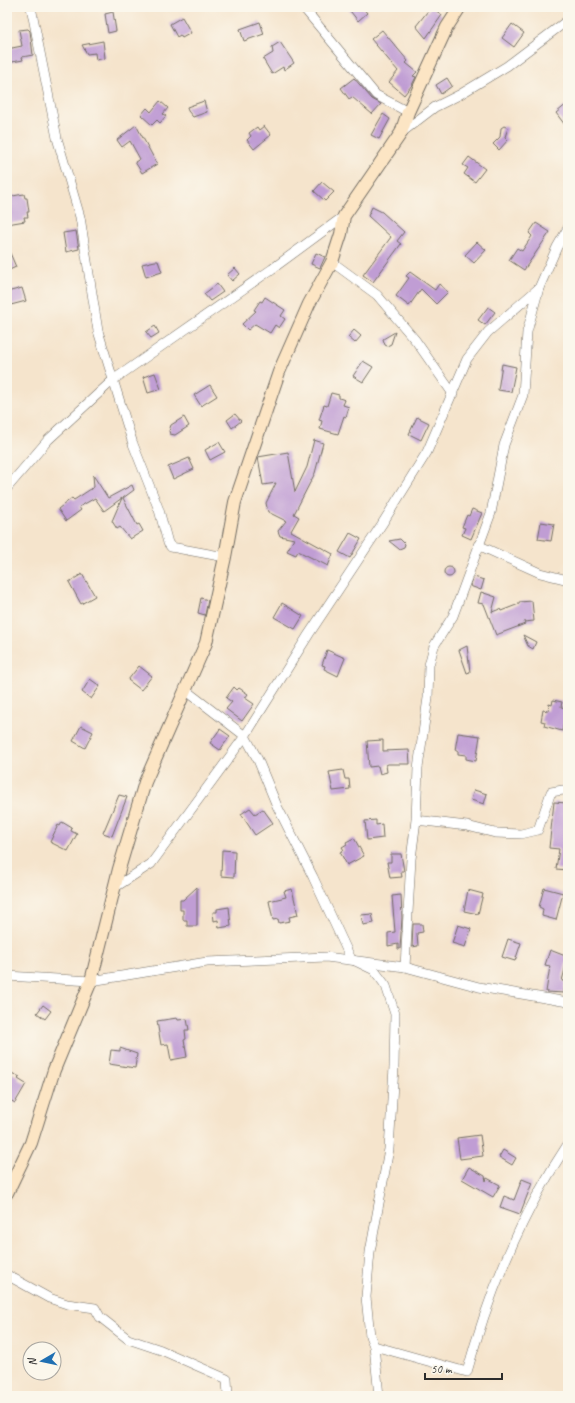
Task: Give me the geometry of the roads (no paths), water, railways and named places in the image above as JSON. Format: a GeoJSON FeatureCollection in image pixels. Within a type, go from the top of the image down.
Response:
{"type":"FeatureCollection","features":[{"type":"Feature","properties":{"kind":"street"},"geometry":{"type":"LineString","coordinates":[[31,7],[57,138],[80,217],[98,331],[146,480],[159,510],[168,543],[175,548],[225,557]]}},
{"type":"Feature","properties":{"kind":"street"},"geometry":{"type":"LineString","coordinates":[[303,7],[376,95],[408,112]]}},
{"type":"Feature","properties":{"kind":"street"},"geometry":{"type":"LineString","coordinates":[[7,488],[48,440],[113,380],[272,269],[344,216],[401,133],[408,112],[447,26],[460,7]]}},
{"type":"Feature","properties":{"kind":"street"},"geometry":{"type":"LineString","coordinates":[[401,133],[435,107],[507,66],[568,20]]}},
{"type":"Feature","properties":{"kind":"street"},"geometry":{"type":"LineString","coordinates":[[7,1193],[31,1143],[54,1070],[92,981],[114,888],[145,782],[184,690],[206,643],[225,557],[235,502],[279,372],[310,304],[332,262],[341,234],[344,216]]}},
{"type":"Feature","properties":{"kind":"street"},"geometry":{"type":"LineString","coordinates":[[405,967],[411,859],[416,820],[418,768],[428,698],[429,665],[434,646],[453,616],[491,513],[504,445],[522,395],[527,332],[539,288],[567,232]]}},
{"type":"Feature","properties":{"kind":"street"},"geometry":{"type":"LineString","coordinates":[[332,262],[377,295],[388,306],[416,341],[453,394]]}},
{"type":"Feature","properties":{"kind":"street"},"geometry":{"type":"LineString","coordinates":[[114,888],[152,864],[245,736],[427,452],[467,359],[488,332],[539,288]]}},
{"type":"Feature","properties":{"kind":"street"},"geometry":{"type":"LineString","coordinates":[[478,545],[540,573],[568,580]]}},
{"type":"Feature","properties":{"kind":"street"},"geometry":{"type":"LineString","coordinates":[[184,690],[245,736],[258,760],[277,806],[313,877],[350,959],[374,970],[386,986],[395,1014],[394,1066],[389,1149],[370,1252],[366,1297],[370,1336],[374,1346],[379,1396]]}},
{"type":"Feature","properties":{"kind":"street"},"geometry":{"type":"LineString","coordinates":[[416,820],[467,826],[495,833],[521,834],[538,830],[551,792],[568,791]]}},
{"type":"Feature","properties":{"kind":"street"},"geometry":{"type":"LineString","coordinates":[[7,976],[92,981],[207,962],[326,957],[405,967],[479,987],[568,1002]]}},
{"type":"Feature","properties":{"kind":"street"},"geometry":{"type":"LineString","coordinates":[[374,1346],[467,1372],[480,1324],[504,1265],[526,1217],[568,1144]]}},
{"type":"Feature","properties":{"kind":"street"},"geometry":{"type":"LineString","coordinates":[[7,1274],[49,1298],[67,1304],[95,1308],[100,1317],[128,1339],[161,1350],[227,1378],[228,1396]]}}]}
